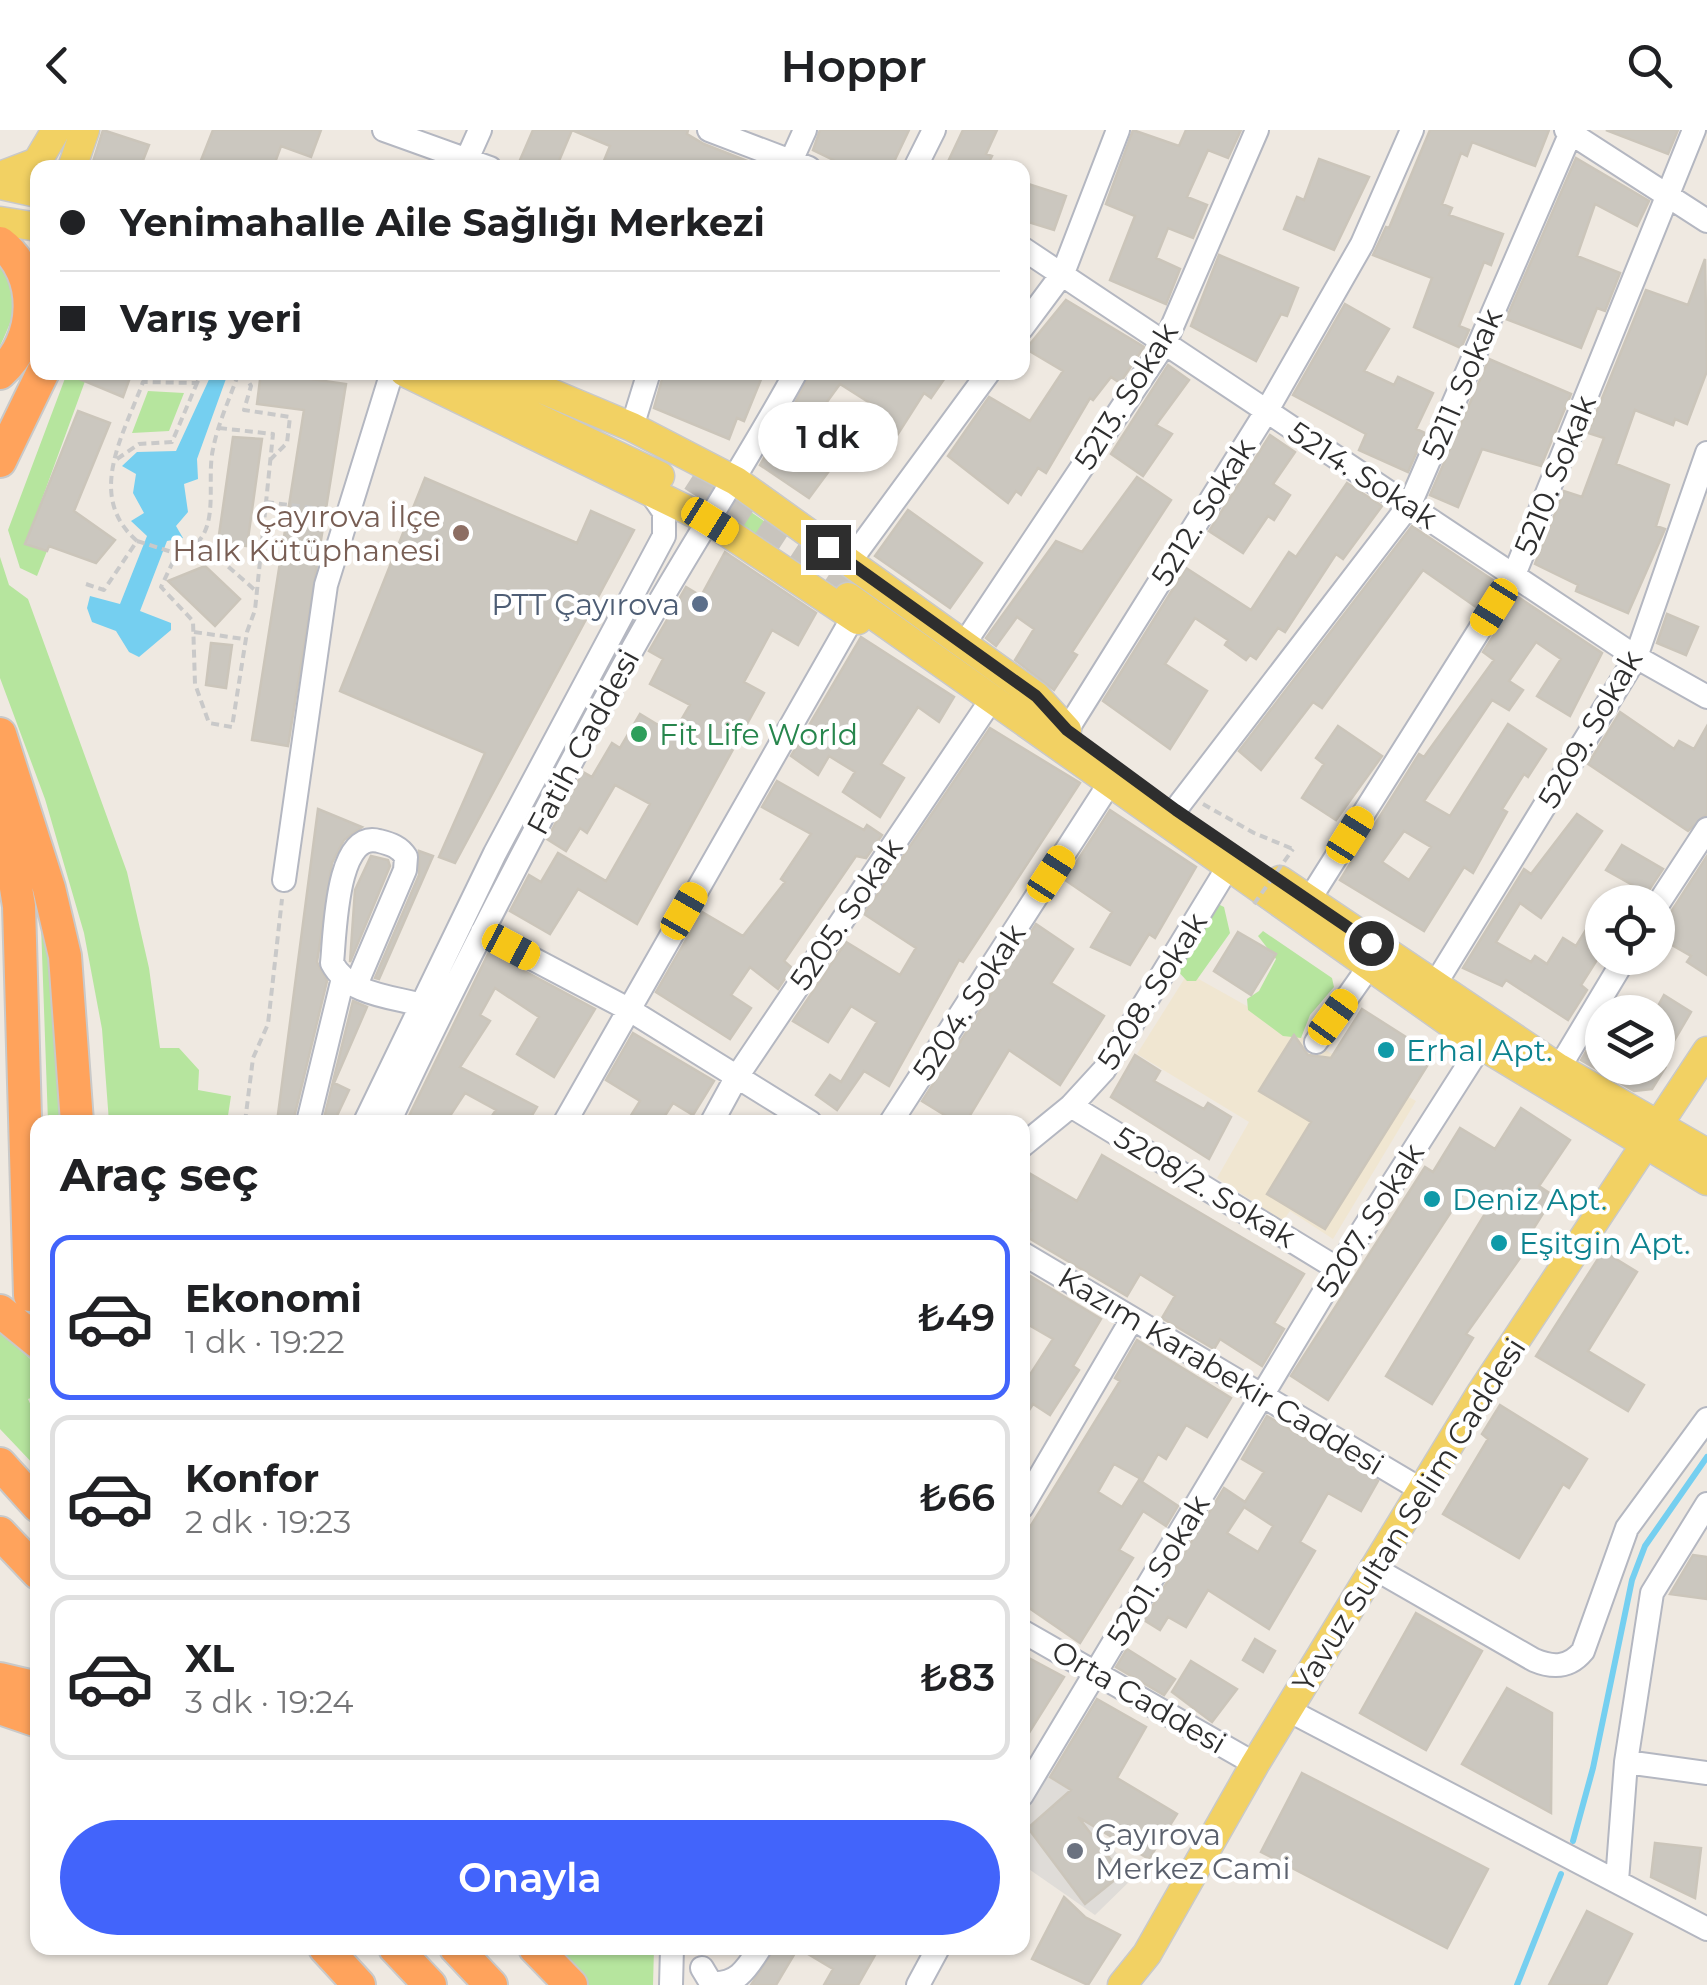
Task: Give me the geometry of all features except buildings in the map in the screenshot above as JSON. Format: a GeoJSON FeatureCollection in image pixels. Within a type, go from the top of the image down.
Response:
{"type":"FeatureCollection","features":[{"type":"Feature","properties":{"kind":"highway"},"geometry":{"type":"LineString","coordinates":[[0,243],[23,269],[30,293],[22,342],[0,373]]}},
{"type":"Feature","properties":{"kind":"highway"},"geometry":{"type":"LineString","coordinates":[[0,461],[37,380]]}},
{"type":"Feature","properties":{"kind":"highway"},"geometry":{"type":"LineString","coordinates":[[0,734],[49,888],[65,956],[77,1115]]}},
{"type":"Feature","properties":{"kind":"highway"},"geometry":{"type":"LineString","coordinates":[[0,792],[19,906],[30,1295]]}},
{"type":"Feature","properties":{"kind":"highway"},"geometry":{"type":"LineString","coordinates":[[0,1311],[30,1335]]}},
{"type":"Feature","properties":{"kind":"highway"},"geometry":{"type":"LineString","coordinates":[[0,1533],[30,1564]]}},
{"type":"Feature","properties":{"kind":"highway"},"geometry":{"type":"LineString","coordinates":[[0,1679],[30,1686]]}},
{"type":"Feature","properties":{"kind":"highway"},"geometry":{"type":"LineString","coordinates":[[0,1708],[30,1719]]}},
{"type":"Feature","properties":{"kind":"highway"},"geometry":{"type":"LineString","coordinates":[[331,1955],[357,1983]]}},
{"type":"Feature","properties":{"kind":"highway"},"geometry":{"type":"LineString","coordinates":[[400,1955],[430,1985]]}},
{"type":"Feature","properties":{"kind":"highway"},"geometry":{"type":"LineString","coordinates":[[463,1955],[492,1985]]}},
{"type":"Feature","properties":{"kind":"highway"},"geometry":{"type":"LineString","coordinates":[[527,1955],[550,1985]]}},
{"type":"Feature","properties":{"kind":"highway"},"geometry":{"type":"LineString","coordinates":[[542,1955],[571,1985]]}},
{"type":"Feature","properties":{"kind":"main road"},"geometry":{"type":"LineString","coordinates":[[0,176],[30,167]]}},
{"type":"Feature","properties":{"kind":"main road"},"geometry":{"type":"LineString","coordinates":[[0,184],[30,190]]}},
{"type":"Feature","properties":{"kind":"main road"},"geometry":{"type":"LineString","coordinates":[[0,221],[30,226]]}},
{"type":"Feature","properties":{"kind":"main road"},"geometry":{"type":"LineString","coordinates":[[419,380],[710,521],[792,573],[845,576],[964,644],[1036,696],[1067,730]]}},
{"type":"Feature","properties":{"kind":"main road"},"geometry":{"type":"LineString","coordinates":[[458,380],[688,484],[485,380]]}},
{"type":"Feature","properties":{"kind":"main road"},"geometry":{"type":"LineString","coordinates":[[525,380],[632,427],[736,482],[845,576],[984,709],[1100,773]]}},
{"type":"Feature","properties":{"kind":"main road"},"geometry":{"type":"LineString","coordinates":[[845,576],[1067,730],[1181,802],[1309,900],[1559,1068],[1707,1181]]}},
{"type":"Feature","properties":{"kind":"main road"},"geometry":{"type":"LineString","coordinates":[[845,576],[1100,773],[1481,1045],[1652,1136],[1707,1153]]}},
{"type":"Feature","properties":{"kind":"main road","name":"Yavuz Sultan Selim Caddesi"},"geometry":{"type":"LineString","coordinates":[[1122,1985],[1147,1954],[1255,1764],[1420,1489],[1707,1051]]}},
{"type":"Feature","properties":{"kind":"street"},"geometry":{"type":"LineString","coordinates":[[384,130],[457,160]]}},
{"type":"Feature","properties":{"kind":"street"},"geometry":{"type":"LineString","coordinates":[[465,160],[480,130]]}},
{"type":"Feature","properties":{"kind":"street"},"geometry":{"type":"LineString","coordinates":[[709,130],[789,160]]}},
{"type":"Feature","properties":{"kind":"street"},"geometry":{"type":"LineString","coordinates":[[801,160],[805,130]]}},
{"type":"Feature","properties":{"kind":"street"},"geometry":{"type":"LineString","coordinates":[[919,160],[934,130]]}},
{"type":"Feature","properties":{"kind":"street"},"geometry":{"type":"LineString","coordinates":[[1030,317],[1062,273],[1118,130]]}},
{"type":"Feature","properties":{"kind":"street","name":"5213. Sokak"},"geometry":{"type":"LineString","coordinates":[[964,644],[1165,343],[1258,130]]}},
{"type":"Feature","properties":{"kind":"street","name":"5212. Sokak"},"geometry":{"type":"LineString","coordinates":[[1067,730],[1266,412],[1362,244],[1412,130]]}},
{"type":"Feature","properties":{"kind":"street","name":"5210. Sokak"},"geometry":{"type":"LineString","coordinates":[[1309,900],[1514,575],[1694,130]]}},
{"type":"Feature","properties":{"kind":"street"},"geometry":{"type":"LineString","coordinates":[[1570,131],[1707,221]]}},
{"type":"Feature","properties":{"kind":"street","name":"5211. Sokak"},"geometry":{"type":"LineString","coordinates":[[1181,802],[1410,504],[1570,131]]}},
{"type":"Feature","properties":{"kind":"street","name":"5214. Sokak"},"geometry":{"type":"LineString","coordinates":[[1030,253],[1636,657],[1707,698]]}},
{"type":"Feature","properties":{"kind":"street"},"geometry":{"type":"LineString","coordinates":[[284,880],[326,585],[390,380]]}},
{"type":"Feature","properties":{"kind":"street"},"geometry":{"type":"LineString","coordinates":[[632,427],[647,380]]}},
{"type":"Feature","properties":{"kind":"street","name":"Fatih Caddesi"},"geometry":{"type":"LineString","coordinates":[[392,1115],[426,1019],[482,932],[625,662],[736,482],[792,380]]}},
{"type":"Feature","properties":{"kind":"street"},"geometry":{"type":"LineString","coordinates":[[568,1115],[628,1008],[845,576],[984,380]]}},
{"type":"Feature","properties":{"kind":"street","name":"5209. Sokak"},"geometry":{"type":"LineString","coordinates":[[1434,986],[1636,657],[1707,453]]}},
{"type":"Feature","properties":{"kind":"street"},"geometry":{"type":"LineString","coordinates":[[369,1115],[426,1019],[495,853],[664,536],[664,512],[648,490]]}},
{"type":"Feature","properties":{"kind":"street","name":"5205. Sokak"},"geometry":{"type":"LineString","coordinates":[[716,1115],[736,1078],[984,709]]}},
{"type":"Feature","properties":{"kind":"street","name":"5204. Sokak"},"geometry":{"type":"LineString","coordinates":[[895,1115],[1100,773]]}},
{"type":"Feature","properties":{"kind":"street"},"geometry":{"type":"LineString","coordinates":[[1670,885],[1707,829]]}},
{"type":"Feature","properties":{"kind":"street"},"geometry":{"type":"LineString","coordinates":[[311,1115],[357,985],[402,882],[406,857],[400,848],[372,839],[356,844],[345,864],[332,964],[357,985],[426,1019]]}},
{"type":"Feature","properties":{"kind":"street","name":"5208. Sokak"},"geometry":{"type":"LineString","coordinates":[[1030,1139],[1071,1106],[1128,1037],[1228,867]]}},
{"type":"Feature","properties":{"kind":"street"},"geometry":{"type":"LineString","coordinates":[[482,932],[628,1008],[798,1115]]}},
{"type":"Feature","properties":{"kind":"street"},"geometry":{"type":"LineString","coordinates":[[1316,1042],[1368,968]]}},
{"type":"Feature","properties":{"kind":"street"},"geometry":{"type":"LineString","coordinates":[[1559,1068],[1615,975]]}},
{"type":"Feature","properties":{"kind":"street","name":"5207. Sokak"},"geometry":{"type":"LineString","coordinates":[[1262,1396],[1481,1045]]}},
{"type":"Feature","properties":{"kind":"street","name":"5208/2. Sokak"},"geometry":{"type":"LineString","coordinates":[[1071,1106],[1338,1269]]}},
{"type":"Feature","properties":{"kind":"street","name":"Kazım Karabekir Caddesi"},"geometry":{"type":"LineString","coordinates":[[1030,1258],[1420,1489]]}},
{"type":"Feature","properties":{"kind":"street"},"geometry":{"type":"LineString","coordinates":[[1030,1494],[1132,1319]]}},
{"type":"Feature","properties":{"kind":"street","name":"5201. Sokak"},"geometry":{"type":"LineString","coordinates":[[1030,1783],[1262,1396]]}},
{"type":"Feature","properties":{"kind":"street"},"geometry":{"type":"LineString","coordinates":[[1372,1567],[1534,1660],[1553,1666],[1574,1661],[1588,1639],[1627,1528],[1707,1418]]}},
{"type":"Feature","properties":{"kind":"street"},"geometry":{"type":"LineString","coordinates":[[1617,1881],[1626,1762],[1652,1592],[1707,1504]]}},
{"type":"Feature","properties":{"kind":"street","name":"Orta Caddesi"},"geometry":{"type":"LineString","coordinates":[[1030,1635],[1255,1764]]}},
{"type":"Feature","properties":{"kind":"street"},"geometry":{"type":"LineString","coordinates":[[1288,1710],[1707,1928]]}},
{"type":"Feature","properties":{"kind":"street"},"geometry":{"type":"LineString","coordinates":[[1626,1762],[1707,1773]]}},
{"type":"Feature","properties":{"kind":"street"},"geometry":{"type":"LineString","coordinates":[[671,1985],[672,1955]]}},
{"type":"Feature","properties":{"kind":"street"},"geometry":{"type":"LineString","coordinates":[[702,1967],[706,1979],[715,1984],[737,1980],[755,1955]]}},
{"type":"Feature","properties":{"kind":"street"},"geometry":{"type":"LineString","coordinates":[[918,1985],[934,1955]]}},
{"type":"Feature","properties":{"kind":"path"},"geometry":{"type":"LineString","coordinates":[[113,465],[131,447],[172,442],[198,380]]}},
{"type":"Feature","properties":{"kind":"path"},"geometry":{"type":"LineString","coordinates":[[219,428],[274,434],[256,592],[232,727],[209,722],[195,684],[193,620],[160,586],[177,553],[199,541],[210,516],[210,465],[219,428],[238,380]]}},
{"type":"Feature","properties":{"kind":"path"},"geometry":{"type":"LineString","coordinates":[[247,380],[251,386],[244,410],[290,417],[287,443],[270,460]]}},
{"type":"Feature","properties":{"kind":"path"},"geometry":{"type":"LineString","coordinates":[[177,553],[137,541],[124,528],[110,501],[113,465],[142,382],[197,383]]}},
{"type":"Feature","properties":{"kind":"path"},"geometry":{"type":"LineString","coordinates":[[266,502],[324,509]]}},
{"type":"Feature","properties":{"kind":"path"},"geometry":{"type":"LineString","coordinates":[[86,584],[104,590],[137,541]]}},
{"type":"Feature","properties":{"kind":"path"},"geometry":{"type":"LineString","coordinates":[[199,541],[256,592]]}},
{"type":"Feature","properties":{"kind":"path"},"geometry":{"type":"LineString","coordinates":[[194,632],[246,639]]}},
{"type":"Feature","properties":{"kind":"path"},"geometry":{"type":"LineString","coordinates":[[1181,802],[1292,849],[1254,904]]}},
{"type":"Feature","properties":{"kind":"path"},"geometry":{"type":"LineString","coordinates":[[245,1115],[253,1058],[268,1024],[284,880]]}},
{"type":"Feature","properties":{"kind":"shaded area"},"geometry":{"type":"Polygon","coordinates":[[[1188,973],[1416,1101],[1333,1239],[1290,1211],[1283,1221],[1217,1178],[1249,1122],[1137,1054],[1188,973]]]}},
{"type":"Feature","properties":{"kind":"shaded area"},"geometry":{"type":"Polygon","coordinates":[[[1046,1776],[1108,1813],[1099,1833],[1136,1875],[1095,1915],[1030,1870],[1030,1831],[1085,1904],[1122,1873],[1062,1798],[1030,1826],[1030,1805],[1046,1776]]]}},
{"type":"Feature","properties":{"kind":"green space"},"geometry":{"type":"Polygon","coordinates":[[[0,257],[13,280],[15,300],[11,322],[0,346],[0,257]]]}},
{"type":"Feature","properties":{"kind":"green space"},"geometry":{"type":"Polygon","coordinates":[[[64,380],[85,380],[26,543],[47,551],[37,576],[20,568],[8,530],[64,380]]]}},
{"type":"Feature","properties":{"kind":"green space"},"geometry":{"type":"Polygon","coordinates":[[[148,391],[184,393],[169,431],[132,433],[148,391]]]}},
{"type":"Feature","properties":{"kind":"green space"},"geometry":{"type":"Polygon","coordinates":[[[741,505],[774,528],[764,543],[731,520],[741,505]]]}},
{"type":"Feature","properties":{"kind":"green space"},"geometry":{"type":"Polygon","coordinates":[[[0,557],[9,585],[28,599],[127,872],[149,968],[160,1048],[179,1048],[199,1070],[198,1090],[231,1096],[228,1115],[108,1115],[102,1029],[84,933],[45,799],[0,678],[0,557]]]}},
{"type":"Feature","properties":{"kind":"green space"},"geometry":{"type":"Polygon","coordinates":[[[40,897],[52,950],[67,1115],[48,1115],[40,897]]]}},
{"type":"Feature","properties":{"kind":"green space"},"geometry":{"type":"Polygon","coordinates":[[[1218,904],[1224,907],[1230,933],[1196,981],[1187,981],[1174,967],[1218,904]]]}},
{"type":"Feature","properties":{"kind":"green space"},"geometry":{"type":"Polygon","coordinates":[[[1263,931],[1332,978],[1334,987],[1310,1015],[1301,1038],[1283,1036],[1248,1010],[1247,999],[1259,991],[1276,959],[1258,936],[1263,931]]]}},
{"type":"Feature","properties":{"kind":"green space"},"geometry":{"type":"Polygon","coordinates":[[[0,1332],[30,1359],[30,1461],[0,1429],[0,1332]]]}},
{"type":"Feature","properties":{"kind":"green space"},"geometry":{"type":"Polygon","coordinates":[[[546,1955],[654,1955],[653,1985],[579,1985],[546,1955]]]}},
{"type":"Feature","properties":{"kind":"water"},"geometry":{"type":"Polygon","coordinates":[[[209,380],[226,380],[197,459],[198,479],[184,484],[188,512],[176,526],[183,538],[167,541],[140,611],[171,623],[171,630],[139,657],[129,652],[116,631],[92,622],[87,608],[90,596],[120,604],[147,536],[131,521],[144,513],[133,493],[136,474],[122,466],[137,452],[176,451],[209,380]]]}},
{"type":"Feature","properties":{"kind":"waterway"},"geometry":{"type":"LineString","coordinates":[[1573,1841],[1593,1768],[1632,1580],[1645,1546],[1707,1457]]}},
{"type":"Feature","properties":{"kind":"waterway"},"geometry":{"type":"LineString","coordinates":[[1517,1985],[1561,1874]]}},
{"type":"Feature","properties":{"kind":"tunnel"},"geometry":{"type":"LineString","coordinates":[[692,477],[857,584]]}},
{"type":"Feature","properties":{"kind":"place","name":"Çayırova İlçe Halk Kütüphanesi"},"geometry":{"type":"Point","coordinates":[461,533]}},
{"type":"Feature","properties":{"kind":"place","name":"PTT Çayırova"},"geometry":{"type":"Point","coordinates":[700,604]}},
{"type":"Feature","properties":{"kind":"place","name":"Fit Life World"},"geometry":{"type":"Point","coordinates":[639,734]}},
{"type":"Feature","properties":{"kind":"place","name":"Erhal Apt."},"geometry":{"type":"Point","coordinates":[1386,1050]}},
{"type":"Feature","properties":{"kind":"place","name":"Deniz Apt."},"geometry":{"type":"Point","coordinates":[1432,1199]}},
{"type":"Feature","properties":{"kind":"place","name":"Eşitgin Apt."},"geometry":{"type":"Point","coordinates":[1499,1243]}},
{"type":"Feature","properties":{"kind":"place","name":"Çayırova Merkez Cami"},"geometry":{"type":"Point","coordinates":[1075,1851]}},
{"type":"Feature","properties":{"kind":"route"},"geometry":{"type":"LineString","coordinates":[[828,547],[1036,696],[1067,730],[1176,810],[1371,943]]}}]}
